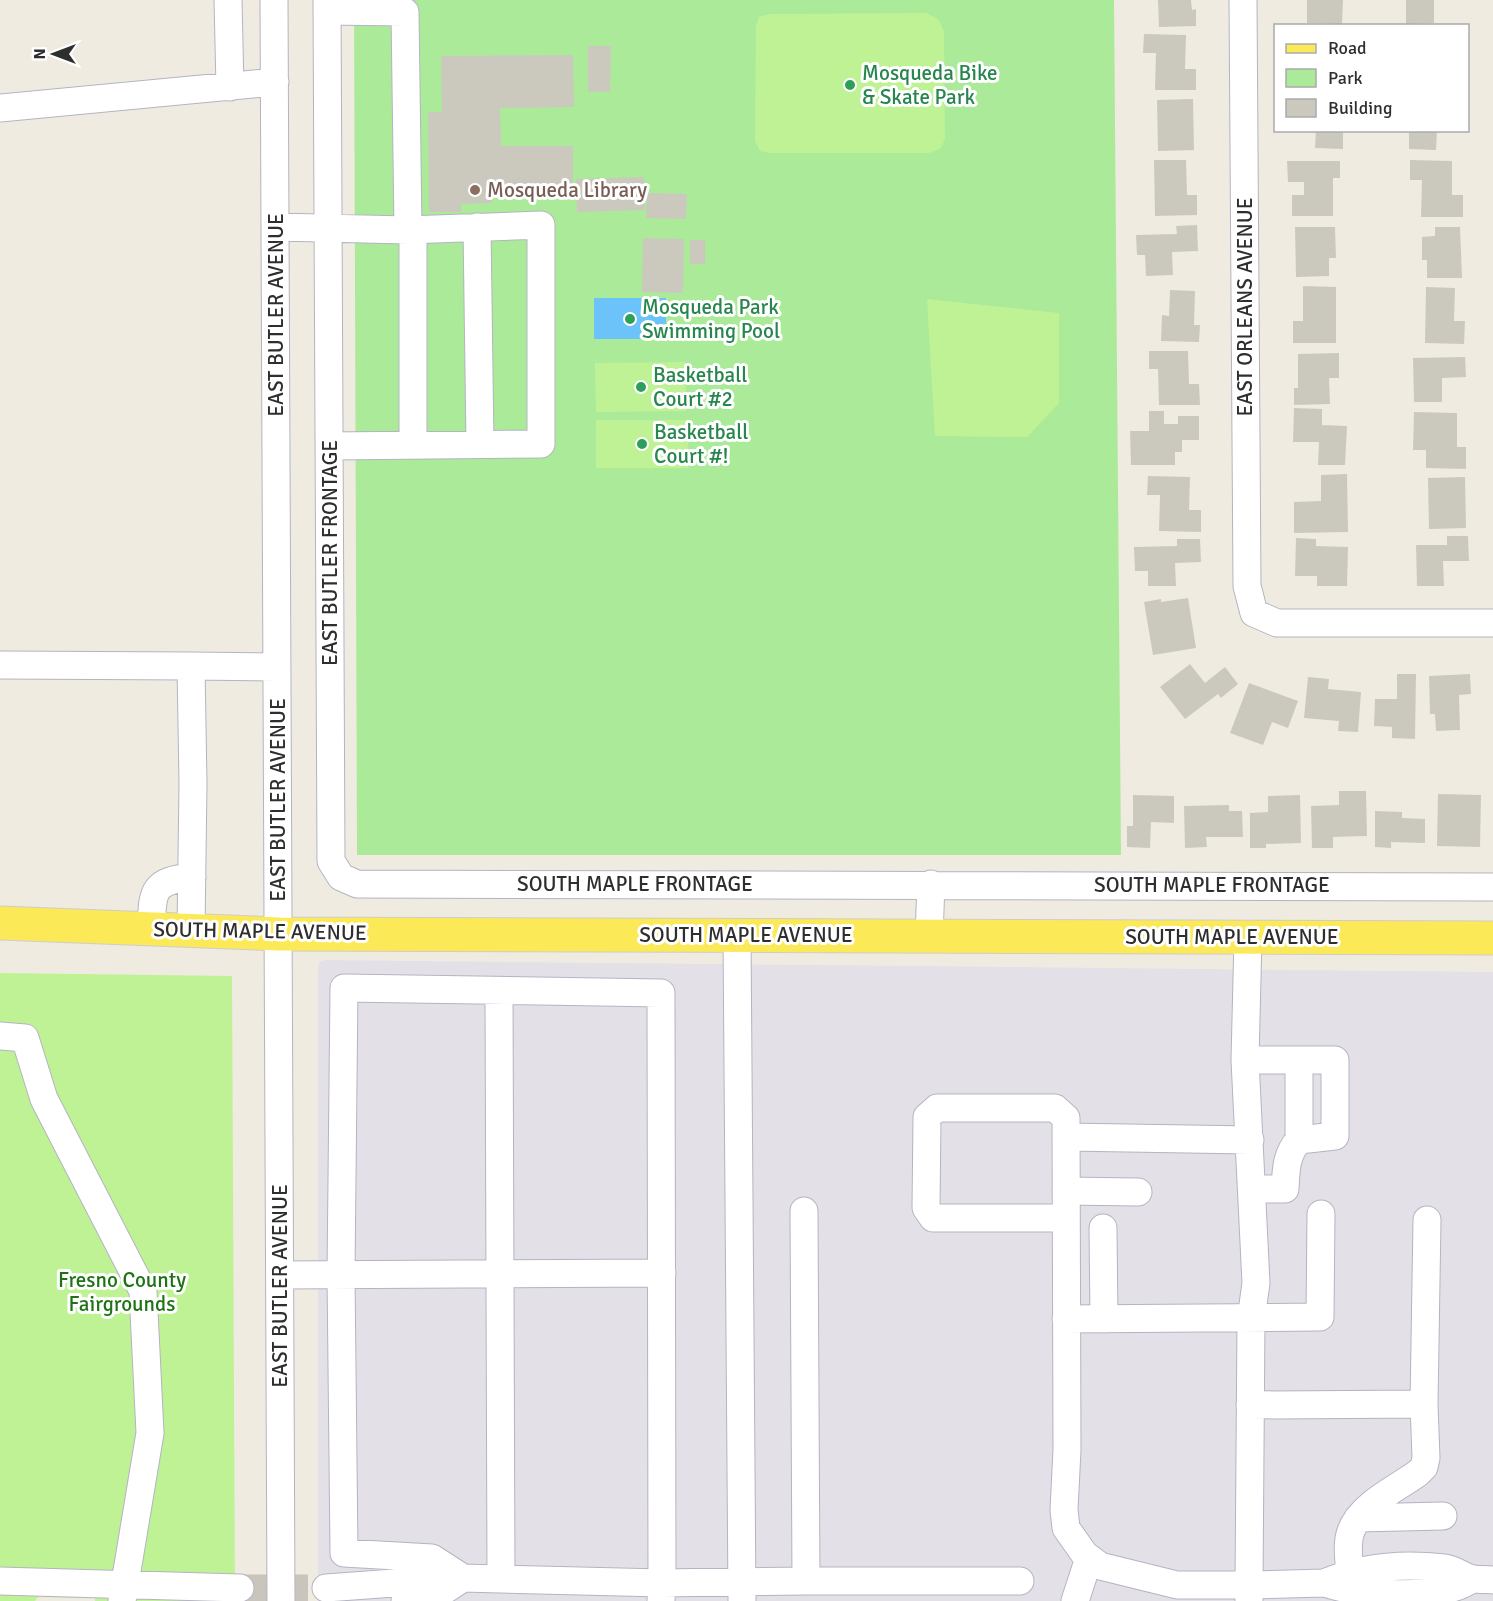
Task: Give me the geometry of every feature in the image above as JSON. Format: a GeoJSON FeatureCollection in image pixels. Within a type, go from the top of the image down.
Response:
{"type":"FeatureCollection","features":[{"type":"Feature","properties":{"kind":"main road","name":"SOUTH MAPLE AVENUE"},"geometry":{"type":"LineString","coordinates":[[0,923],[279,934],[1493,938]]}},
{"type":"Feature","properties":{"kind":"street"},"geometry":{"type":"LineString","coordinates":[[228,0],[230,87]]}},
{"type":"Feature","properties":{"kind":"street","name":"EAST BUTLER AVENUE"},"geometry":{"type":"LineString","coordinates":[[274,0],[281,1601]]}},
{"type":"Feature","properties":{"kind":"street","name":"EAST ORLEANS AVENUE"},"geometry":{"type":"LineString","coordinates":[[1243,0],[1247,586],[1254,613],[1277,622],[1493,623]]}},
{"type":"Feature","properties":{"kind":"street"},"geometry":{"type":"LineString","coordinates":[[327,5],[405,12],[411,229],[413,445]]}},
{"type":"Feature","properties":{"kind":"street","name":"EAST BUTLER FRONTAGE"},"geometry":{"type":"LineString","coordinates":[[327,5],[331,861],[341,877]]}},
{"type":"Feature","properties":{"kind":"street"},"geometry":{"type":"LineString","coordinates":[[0,108],[275,82]]}},
{"type":"Feature","properties":{"kind":"street"},"geometry":{"type":"LineString","coordinates":[[276,227],[411,229],[541,225],[541,444],[329,446]]}},
{"type":"Feature","properties":{"kind":"street"},"geometry":{"type":"LineString","coordinates":[[477,227],[480,444]]}},
{"type":"Feature","properties":{"kind":"street"},"geometry":{"type":"LineString","coordinates":[[0,665],[277,667]]}},
{"type":"Feature","properties":{"kind":"street"},"geometry":{"type":"LineString","coordinates":[[191,666],[191,930]]}},
{"type":"Feature","properties":{"kind":"street"},"geometry":{"type":"LineString","coordinates":[[152,929],[153,896],[157,889],[176,879],[192,877]]}},
{"type":"Feature","properties":{"kind":"street","name":"SOUTH MAPLE FRONTAGE"},"geometry":{"type":"LineString","coordinates":[[341,877],[357,884],[1493,887]]}},
{"type":"Feature","properties":{"kind":"street"},"geometry":{"type":"LineString","coordinates":[[930,936],[931,884]]}},
{"type":"Feature","properties":{"kind":"street"},"geometry":{"type":"LineString","coordinates":[[737,935],[742,1592]]}},
{"type":"Feature","properties":{"kind":"street"},"geometry":{"type":"LineString","coordinates":[[1248,937],[1245,1060],[1256,1283],[1251,1319],[1249,1593]]}},
{"type":"Feature","properties":{"kind":"street"},"geometry":{"type":"LineString","coordinates":[[464,1578],[432,1558],[344,1553],[341,1274],[344,988],[661,993],[661,1592]]}},
{"type":"Feature","properties":{"kind":"street"},"geometry":{"type":"LineString","coordinates":[[499,991],[501,1580]]}},
{"type":"Feature","properties":{"kind":"street"},"geometry":{"type":"LineString","coordinates":[[0,1036],[25,1038],[44,1100],[143,1291],[150,1433],[123,1593]]}},
{"type":"Feature","properties":{"kind":"street"},"geometry":{"type":"LineString","coordinates":[[1245,1060],[1335,1060],[1335,1136],[1299,1140],[1290,1150],[1285,1189],[1252,1189]]}},
{"type":"Feature","properties":{"kind":"street"},"geometry":{"type":"LineString","coordinates":[[1299,1060],[1299,1140]]}},
{"type":"Feature","properties":{"kind":"street"},"geometry":{"type":"LineString","coordinates":[[1066,1218],[933,1218],[926,1208],[927,1117],[938,1108],[1055,1108],[1066,1119],[1067,1450],[1064,1510],[1066,1528],[1073,1541],[1089,1558],[1100,1566],[1172,1593],[1249,1593],[1324,1583],[1376,1568],[1446,1568],[1482,1579]]}},
{"type":"Feature","properties":{"kind":"street"},"geometry":{"type":"LineString","coordinates":[[1066,1137],[1250,1140]]}},
{"type":"Feature","properties":{"kind":"street"},"geometry":{"type":"LineString","coordinates":[[1066,1191],[1138,1192]]}},
{"type":"Feature","properties":{"kind":"street"},"geometry":{"type":"LineString","coordinates":[[804,1211],[806,1581]]}},
{"type":"Feature","properties":{"kind":"street"},"geometry":{"type":"LineString","coordinates":[[1066,1319],[1320,1317],[1321,1214]]}},
{"type":"Feature","properties":{"kind":"street"},"geometry":{"type":"LineString","coordinates":[[1350,1574],[1350,1533],[1358,1518],[1365,1510],[1418,1473],[1424,1467],[1426,1458],[1424,1404],[1427,1220]]}},
{"type":"Feature","properties":{"kind":"street"},"geometry":{"type":"LineString","coordinates":[[1103,1228],[1104,1319]]}},
{"type":"Feature","properties":{"kind":"street"},"geometry":{"type":"LineString","coordinates":[[280,1275],[662,1273]]}},
{"type":"Feature","properties":{"kind":"street"},"geometry":{"type":"LineString","coordinates":[[1250,1405],[1424,1404]]}},
{"type":"Feature","properties":{"kind":"street"},"geometry":{"type":"LineString","coordinates":[[1358,1518],[1443,1516]]}},
{"type":"Feature","properties":{"kind":"street"},"geometry":{"type":"LineString","coordinates":[[1075,1601],[1089,1558]]}},
{"type":"Feature","properties":{"kind":"street"},"geometry":{"type":"LineString","coordinates":[[405,1601],[434,1597],[464,1578]]}},
{"type":"Feature","properties":{"kind":"street"},"geometry":{"type":"LineString","coordinates":[[326,1588],[464,1578],[661,1592],[742,1592],[806,1581],[1020,1581]]}},
{"type":"Feature","properties":{"kind":"street"},"geometry":{"type":"LineString","coordinates":[[1324,1583],[1371,1595],[1411,1598],[1448,1593],[1482,1579]]}},
{"type":"Feature","properties":{"kind":"street"},"geometry":{"type":"LineString","coordinates":[[0,1581],[123,1593],[240,1588]]}},
{"type":"Feature","properties":{"kind":"shaded area"},"geometry":{"type":"Polygon","coordinates":[[[325,960],[1493,972],[1493,1601],[318,1601],[318,967],[320,962],[325,960]]]}},
{"type":"Feature","properties":{"kind":"green space"},"geometry":{"type":"Polygon","coordinates":[[[354,0],[1114,0],[1121,855],[357,855],[354,0]]]}},
{"type":"Feature","properties":{"kind":"green space","name":"Mosqueda Bike & Skate Park"},"geometry":{"type":"Polygon","coordinates":[[[927,13],[939,20],[944,32],[945,139],[941,148],[929,153],[769,153],[760,151],[755,141],[756,26],[759,17],[769,14],[927,13]]]}},
{"type":"Feature","properties":{"kind":"green space"},"geometry":{"type":"Polygon","coordinates":[[[927,299],[1059,313],[1059,403],[1027,437],[935,436],[927,299]]]}},
{"type":"Feature","properties":{"kind":"green space","name":"Basketball Court #2"},"geometry":{"type":"Polygon","coordinates":[[[685,362],[686,411],[596,412],[595,363],[685,362]]]}},
{"type":"Feature","properties":{"kind":"green space","name":"Basketball Court #!"},"geometry":{"type":"Polygon","coordinates":[[[596,420],[688,420],[688,468],[596,468],[596,420]]]}},
{"type":"Feature","properties":{"kind":"green space","name":"Fresno County Fairgrounds"},"geometry":{"type":"Polygon","coordinates":[[[0,973],[232,976],[235,1601],[95,1601],[95,1598],[38,1597],[35,1601],[0,1601],[0,973]]]}},
{"type":"Feature","properties":{"kind":"water","name":"Mosqueda Park Swimming Pool"},"geometry":{"type":"Polygon","coordinates":[[[594,298],[666,298],[666,339],[594,339],[594,298]]]}},
{"type":"Feature","properties":{"kind":"building"},"geometry":{"type":"Polygon","coordinates":[[[1158,0],[1191,0],[1192,10],[1196,9],[1196,26],[1159,27],[1158,0]]]}},
{"type":"Feature","properties":{"kind":"building"},"geometry":{"type":"Polygon","coordinates":[[[1307,0],[1343,0],[1342,24],[1307,23],[1307,0]]]}},
{"type":"Feature","properties":{"kind":"building"},"geometry":{"type":"Polygon","coordinates":[[[1406,0],[1434,0],[1434,23],[1406,24],[1406,0]]]}},
{"type":"Feature","properties":{"kind":"building"},"geometry":{"type":"Polygon","coordinates":[[[1144,34],[1186,35],[1185,69],[1196,69],[1196,90],[1155,90],[1156,53],[1143,53],[1144,34]]]}},
{"type":"Feature","properties":{"kind":"building"},"geometry":{"type":"Polygon","coordinates":[[[588,46],[611,46],[610,92],[588,92],[588,46]]]}},
{"type":"Feature","properties":{"kind":"building"},"geometry":{"type":"Polygon","coordinates":[[[573,55],[574,107],[500,108],[501,146],[573,146],[573,193],[492,195],[492,203],[461,204],[461,212],[429,212],[428,112],[442,112],[441,56],[573,55]]]}},
{"type":"Feature","properties":{"kind":"building"},"geometry":{"type":"Polygon","coordinates":[[[1193,99],[1194,150],[1158,151],[1157,100],[1193,99]]]}},
{"type":"Feature","properties":{"kind":"building"},"geometry":{"type":"Polygon","coordinates":[[[1316,132],[1343,132],[1343,149],[1315,148],[1316,132]]]}},
{"type":"Feature","properties":{"kind":"building"},"geometry":{"type":"Polygon","coordinates":[[[1409,132],[1437,132],[1436,150],[1409,149],[1409,132]]]}},
{"type":"Feature","properties":{"kind":"building"},"geometry":{"type":"Polygon","coordinates":[[[1154,160],[1186,160],[1187,195],[1197,195],[1197,215],[1155,216],[1154,160]]]}},
{"type":"Feature","properties":{"kind":"building"},"geometry":{"type":"Polygon","coordinates":[[[1410,160],[1452,161],[1452,195],[1463,195],[1463,217],[1421,217],[1422,180],[1410,180],[1410,160]]]}},
{"type":"Feature","properties":{"kind":"building"},"geometry":{"type":"Polygon","coordinates":[[[1287,161],[1340,161],[1340,178],[1333,178],[1333,216],[1292,216],[1292,195],[1304,195],[1304,182],[1288,182],[1287,161]]]}},
{"type":"Feature","properties":{"kind":"building"},"geometry":{"type":"Polygon","coordinates":[[[644,177],[645,210],[577,212],[576,179],[644,177]]]}},
{"type":"Feature","properties":{"kind":"building"},"geometry":{"type":"Polygon","coordinates":[[[647,193],[687,194],[686,219],[646,218],[647,193]]]}},
{"type":"Feature","properties":{"kind":"building"},"geometry":{"type":"Polygon","coordinates":[[[1197,225],[1198,251],[1172,252],[1173,275],[1146,276],[1145,255],[1137,255],[1136,235],[1177,234],[1176,226],[1197,225]]]}},
{"type":"Feature","properties":{"kind":"building"},"geometry":{"type":"Polygon","coordinates":[[[1295,227],[1335,227],[1336,258],[1329,258],[1329,276],[1296,277],[1295,227]]]}},
{"type":"Feature","properties":{"kind":"building"},"geometry":{"type":"Polygon","coordinates":[[[1435,227],[1460,227],[1462,278],[1427,278],[1427,260],[1422,260],[1422,237],[1435,236],[1435,227]]]}},
{"type":"Feature","properties":{"kind":"building"},"geometry":{"type":"Polygon","coordinates":[[[643,238],[684,239],[683,293],[642,292],[643,238]]]}},
{"type":"Feature","properties":{"kind":"building"},"geometry":{"type":"Polygon","coordinates":[[[690,240],[705,240],[705,264],[690,264],[690,240]]]}},
{"type":"Feature","properties":{"kind":"building"},"geometry":{"type":"Polygon","coordinates":[[[1303,286],[1336,287],[1336,343],[1293,343],[1293,321],[1303,321],[1303,286]]]}},
{"type":"Feature","properties":{"kind":"building"},"geometry":{"type":"Polygon","coordinates":[[[1426,287],[1455,288],[1454,321],[1465,321],[1464,344],[1425,343],[1426,287]]]}},
{"type":"Feature","properties":{"kind":"building"},"geometry":{"type":"Polygon","coordinates":[[[1170,290],[1195,291],[1194,325],[1200,325],[1199,342],[1161,341],[1162,315],[1169,316],[1170,290]]]}},
{"type":"Feature","properties":{"kind":"building"},"geometry":{"type":"Polygon","coordinates":[[[1149,351],[1188,351],[1189,384],[1199,384],[1200,405],[1159,405],[1158,369],[1149,369],[1149,351]]]}},
{"type":"Feature","properties":{"kind":"building"},"geometry":{"type":"Polygon","coordinates":[[[1339,353],[1339,378],[1329,378],[1330,404],[1294,405],[1294,388],[1298,388],[1298,354],[1339,353]]]}},
{"type":"Feature","properties":{"kind":"building"},"geometry":{"type":"Polygon","coordinates":[[[1465,357],[1466,377],[1442,378],[1442,402],[1414,402],[1413,358],[1465,357]]]}},
{"type":"Feature","properties":{"kind":"building"},"geometry":{"type":"Polygon","coordinates":[[[1294,408],[1322,409],[1322,425],[1347,426],[1345,465],[1318,465],[1319,442],[1293,442],[1294,408]]]}},
{"type":"Feature","properties":{"kind":"building"},"geometry":{"type":"Polygon","coordinates":[[[1149,411],[1164,411],[1164,424],[1178,424],[1178,416],[1199,416],[1199,440],[1182,440],[1182,452],[1175,452],[1175,465],[1131,465],[1130,431],[1149,431],[1149,411]]]}},
{"type":"Feature","properties":{"kind":"building"},"geometry":{"type":"Polygon","coordinates":[[[1414,412],[1457,413],[1457,447],[1466,447],[1466,469],[1426,468],[1426,450],[1413,450],[1414,412]]]}},
{"type":"Feature","properties":{"kind":"building"},"geometry":{"type":"Polygon","coordinates":[[[1347,474],[1348,532],[1294,533],[1294,502],[1321,501],[1321,475],[1347,474]]]}},
{"type":"Feature","properties":{"kind":"building"},"geometry":{"type":"Polygon","coordinates":[[[1148,476],[1190,477],[1189,510],[1201,510],[1201,532],[1159,531],[1160,495],[1147,495],[1148,476]]]}},
{"type":"Feature","properties":{"kind":"building"},"geometry":{"type":"Polygon","coordinates":[[[1465,477],[1466,528],[1429,529],[1428,478],[1465,477]]]}},
{"type":"Feature","properties":{"kind":"building"},"geometry":{"type":"Polygon","coordinates":[[[1447,536],[1468,536],[1469,561],[1443,561],[1444,586],[1417,586],[1416,545],[1447,545],[1447,536]]]}},
{"type":"Feature","properties":{"kind":"building"},"geometry":{"type":"Polygon","coordinates":[[[1296,538],[1316,539],[1316,546],[1348,547],[1347,586],[1317,586],[1317,576],[1295,576],[1296,538]]]}},
{"type":"Feature","properties":{"kind":"building"},"geometry":{"type":"Polygon","coordinates":[[[1177,539],[1200,539],[1201,562],[1175,563],[1176,586],[1148,586],[1148,571],[1135,571],[1134,547],[1177,546],[1177,539]]]}},
{"type":"Feature","properties":{"kind":"building"},"geometry":{"type":"Polygon","coordinates":[[[1188,598],[1196,648],[1153,655],[1144,602],[1188,598]]]}},
{"type":"Feature","properties":{"kind":"building"},"geometry":{"type":"Polygon","coordinates":[[[1190,664],[1205,683],[1225,667],[1238,684],[1221,698],[1218,694],[1185,719],[1160,687],[1190,664]]]}},
{"type":"Feature","properties":{"kind":"building"},"geometry":{"type":"Polygon","coordinates":[[[1397,674],[1416,674],[1415,739],[1392,738],[1392,727],[1374,726],[1375,699],[1397,699],[1397,674]]]}},
{"type":"Feature","properties":{"kind":"building"},"geometry":{"type":"Polygon","coordinates":[[[1470,674],[1471,694],[1459,695],[1460,730],[1436,731],[1435,714],[1430,714],[1429,676],[1470,674]]]}},
{"type":"Feature","properties":{"kind":"building"},"geometry":{"type":"Polygon","coordinates":[[[1308,677],[1329,679],[1328,689],[1361,692],[1358,732],[1338,731],[1339,721],[1304,718],[1308,677]]]}},
{"type":"Feature","properties":{"kind":"building"},"geometry":{"type":"Polygon","coordinates":[[[1249,683],[1298,701],[1288,728],[1272,722],[1263,745],[1230,733],[1249,683]]]}},
{"type":"Feature","properties":{"kind":"building"},"geometry":{"type":"Polygon","coordinates":[[[1339,791],[1366,791],[1367,836],[1333,837],[1333,848],[1312,848],[1311,806],[1339,805],[1339,791]]]}},
{"type":"Feature","properties":{"kind":"building"},"geometry":{"type":"Polygon","coordinates":[[[1438,794],[1481,795],[1480,847],[1437,846],[1438,794]]]}},
{"type":"Feature","properties":{"kind":"building"},"geometry":{"type":"Polygon","coordinates":[[[1133,795],[1174,796],[1174,823],[1151,822],[1150,848],[1127,847],[1127,826],[1133,826],[1133,795]]]}},
{"type":"Feature","properties":{"kind":"building"},"geometry":{"type":"Polygon","coordinates":[[[1300,795],[1301,843],[1266,844],[1266,848],[1250,848],[1250,813],[1268,812],[1268,796],[1300,795]]]}},
{"type":"Feature","properties":{"kind":"building"},"geometry":{"type":"Polygon","coordinates":[[[1229,805],[1229,811],[1242,811],[1243,837],[1206,837],[1207,847],[1185,848],[1184,806],[1229,805]]]}},
{"type":"Feature","properties":{"kind":"building"},"geometry":{"type":"Polygon","coordinates":[[[1375,811],[1402,812],[1402,818],[1425,819],[1425,843],[1391,842],[1391,848],[1375,847],[1375,811]]]}},
{"type":"Feature","properties":{"kind":"tunnel"},"geometry":{"type":"LineString","coordinates":[[240,1588],[326,1588]]}},
{"type":"Feature","properties":{"kind":"place","name":"Mosqueda Bike & Skate Park"},"geometry":{"type":"Point","coordinates":[850,85]}},
{"type":"Feature","properties":{"kind":"place","name":"Mosqueda Library"},"geometry":{"type":"Point","coordinates":[475,190]}},
{"type":"Feature","properties":{"kind":"place","name":"Mosqueda Park Swimming Pool"},"geometry":{"type":"Point","coordinates":[630,319]}},
{"type":"Feature","properties":{"kind":"place","name":"Basketball Court #2"},"geometry":{"type":"Point","coordinates":[641,387]}},
{"type":"Feature","properties":{"kind":"place","name":"Basketball Court #!"},"geometry":{"type":"Point","coordinates":[642,444]}}]}
